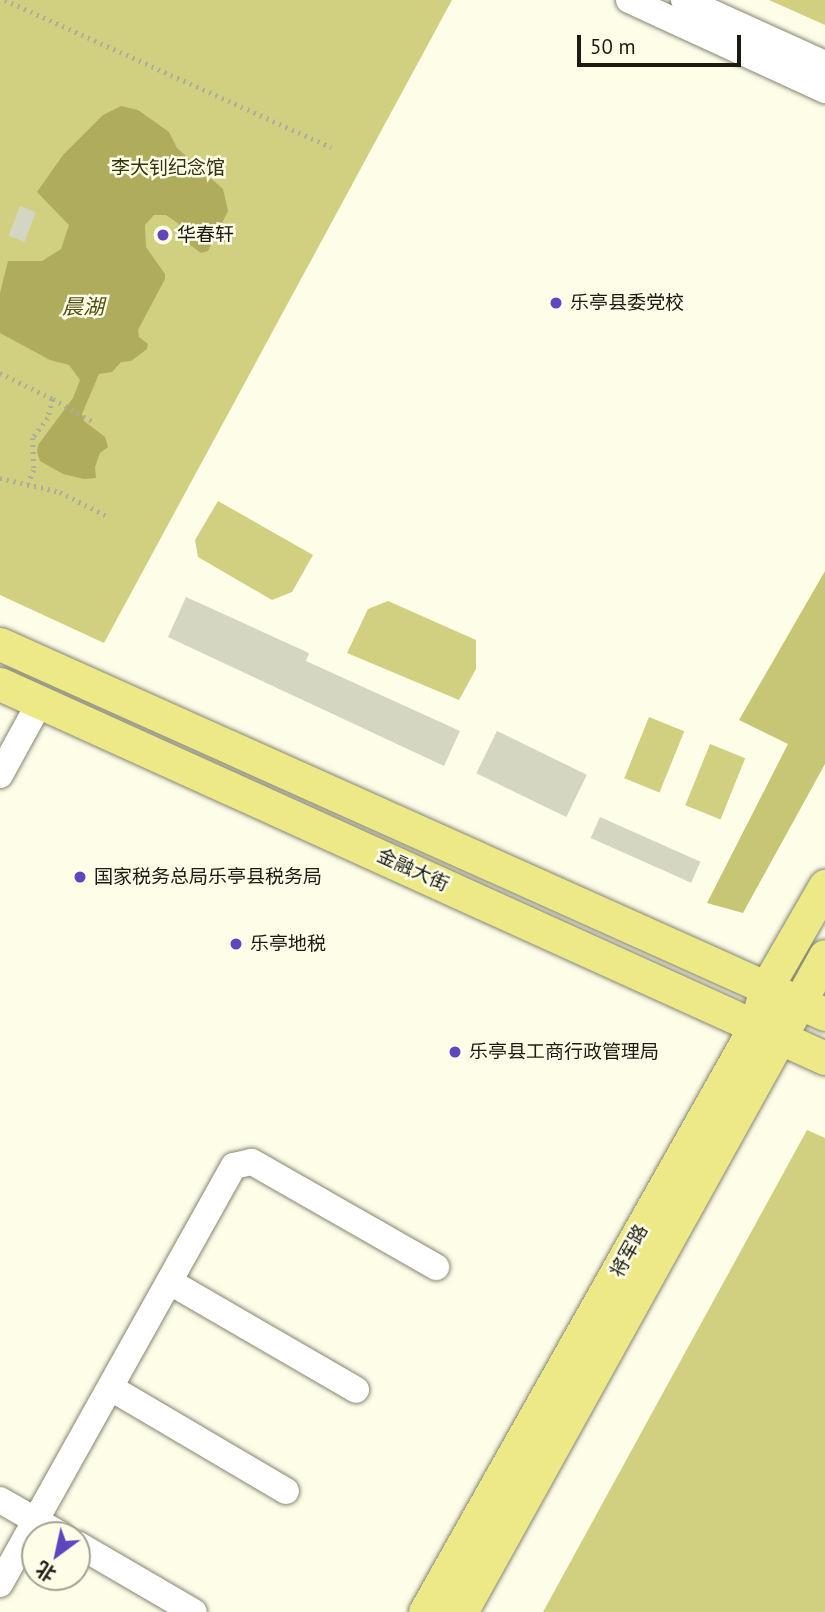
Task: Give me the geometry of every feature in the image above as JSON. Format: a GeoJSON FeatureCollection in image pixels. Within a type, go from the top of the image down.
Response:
{"type":"FeatureCollection","features":[{"type":"Feature","properties":{"kind":"main road","name":"金融大街"},"geometry":{"type":"LineString","coordinates":[[0,644],[812,1009]]}},
{"type":"Feature","properties":{"kind":"main road","name":"金融大街"},"geometry":{"type":"LineString","coordinates":[[0,684],[825,1058]]}},
{"type":"Feature","properties":{"kind":"main road","name":"将军路"},"geometry":{"type":"LineString","coordinates":[[461,1612],[769,1032],[766,988],[825,886]]}},
{"type":"Feature","properties":{"kind":"main road","name":"将军路"},"geometry":{"type":"LineString","coordinates":[[425,1612],[769,1032],[812,1009],[825,956]]}},
{"type":"Feature","properties":{"kind":"street"},"geometry":{"type":"LineString","coordinates":[[629,0],[825,90]]}},
{"type":"Feature","properties":{"kind":"street"},"geometry":{"type":"LineString","coordinates":[[684,0],[825,64]]}},
{"type":"Feature","properties":{"kind":"street"},"geometry":{"type":"LineString","coordinates":[[0,775],[40,702]]}},
{"type":"Feature","properties":{"kind":"street"},"geometry":{"type":"LineString","coordinates":[[0,1500],[36,1521],[234,1166],[252,1162],[436,1267]]}},
{"type":"Feature","properties":{"kind":"street"},"geometry":{"type":"LineString","coordinates":[[170,1282],[356,1390]]}},
{"type":"Feature","properties":{"kind":"street"},"geometry":{"type":"LineString","coordinates":[[111,1388],[286,1491]]}},
{"type":"Feature","properties":{"kind":"street"},"geometry":{"type":"LineString","coordinates":[[0,1584],[21,1547]]}},
{"type":"Feature","properties":{"kind":"street"},"geometry":{"type":"LineString","coordinates":[[91,1552],[194,1612]]}},
{"type":"Feature","properties":{"kind":"path"},"geometry":{"type":"LineString","coordinates":[[5,0],[331,147]]}},
{"type":"Feature","properties":{"kind":"path"},"geometry":{"type":"LineString","coordinates":[[0,373],[92,421]]}},
{"type":"Feature","properties":{"kind":"path"},"geometry":{"type":"LineString","coordinates":[[28,484],[34,470],[33,438],[48,418],[55,400]]}},
{"type":"Feature","properties":{"kind":"path"},"geometry":{"type":"LineString","coordinates":[[0,478],[60,492],[107,516]]}},
{"type":"Feature","properties":{"kind":"green space","name":"李大钊纪念馆"},"geometry":{"type":"Polygon","coordinates":[[[0,0],[452,0],[104,643],[0,595],[0,0]]]}},
{"type":"Feature","properties":{"kind":"green space"},"geometry":{"type":"Polygon","coordinates":[[[769,0],[825,0],[825,25],[769,0]]]}},
{"type":"Feature","properties":{"kind":"green space"},"geometry":{"type":"Polygon","coordinates":[[[218,501],[313,555],[292,592],[272,600],[198,557],[195,540],[218,501]]]}},
{"type":"Feature","properties":{"kind":"green space"},"geometry":{"type":"Polygon","coordinates":[[[388,601],[476,640],[476,669],[459,700],[347,653],[368,609],[388,601]]]}},
{"type":"Feature","properties":{"kind":"green space"},"geometry":{"type":"Polygon","coordinates":[[[649,717],[684,731],[660,792],[624,778],[649,717]]]}},
{"type":"Feature","properties":{"kind":"green space"},"geometry":{"type":"Polygon","coordinates":[[[710,744],[745,758],[721,819],[685,805],[710,744]]]}},
{"type":"Feature","properties":{"kind":"green space"},"geometry":{"type":"Polygon","coordinates":[[[807,1130],[825,1138],[825,1612],[543,1612],[807,1130]]]}},
{"type":"Feature","properties":{"kind":"shaded area"},"geometry":{"type":"Polygon","coordinates":[[[825,571],[825,764],[743,913],[707,903],[788,744],[739,720],[825,571]]]}},
{"type":"Feature","properties":{"kind":"water","name":"晨湖"},"geometry":{"type":"Polygon","coordinates":[[[121,106],[138,110],[169,132],[177,148],[223,189],[228,211],[208,251],[201,253],[186,242],[179,224],[166,215],[154,215],[145,225],[146,247],[165,274],[165,279],[138,330],[139,337],[148,344],[147,349],[131,361],[121,362],[112,372],[99,374],[82,414],[84,421],[105,437],[108,447],[100,453],[95,467],[96,478],[84,479],[63,474],[40,461],[37,452],[38,445],[73,398],[80,380],[69,365],[50,360],[0,333],[0,293],[8,261],[42,261],[61,249],[69,225],[37,192],[63,155],[103,115],[121,106]]]}},
{"type":"Feature","properties":{"kind":"building"},"geometry":{"type":"Polygon","coordinates":[[[20,206],[36,212],[24,242],[9,236],[20,206]]]}},
{"type":"Feature","properties":{"kind":"building"},"geometry":{"type":"Polygon","coordinates":[[[186,597],[309,653],[306,661],[460,731],[444,766],[168,637],[186,597]]]}},
{"type":"Feature","properties":{"kind":"building"},"geometry":{"type":"Polygon","coordinates":[[[497,731],[587,775],[566,817],[476,773],[497,731]]]}},
{"type":"Feature","properties":{"kind":"building"},"geometry":{"type":"Polygon","coordinates":[[[600,817],[700,862],[691,883],[591,838],[600,817]]]}},
{"type":"Feature","properties":{"kind":"place","name":"华春轩"},"geometry":{"type":"Point","coordinates":[163,235]}},
{"type":"Feature","properties":{"kind":"place","name":"乐亭县委党校"},"geometry":{"type":"Point","coordinates":[556,303]}},
{"type":"Feature","properties":{"kind":"place","name":"国家税务总局乐亭县税务局"},"geometry":{"type":"Point","coordinates":[80,877]}},
{"type":"Feature","properties":{"kind":"place","name":"乐亭地税"},"geometry":{"type":"Point","coordinates":[236,944]}},
{"type":"Feature","properties":{"kind":"place","name":"乐亭县工商行政管理局"},"geometry":{"type":"Point","coordinates":[455,1052]}}]}
